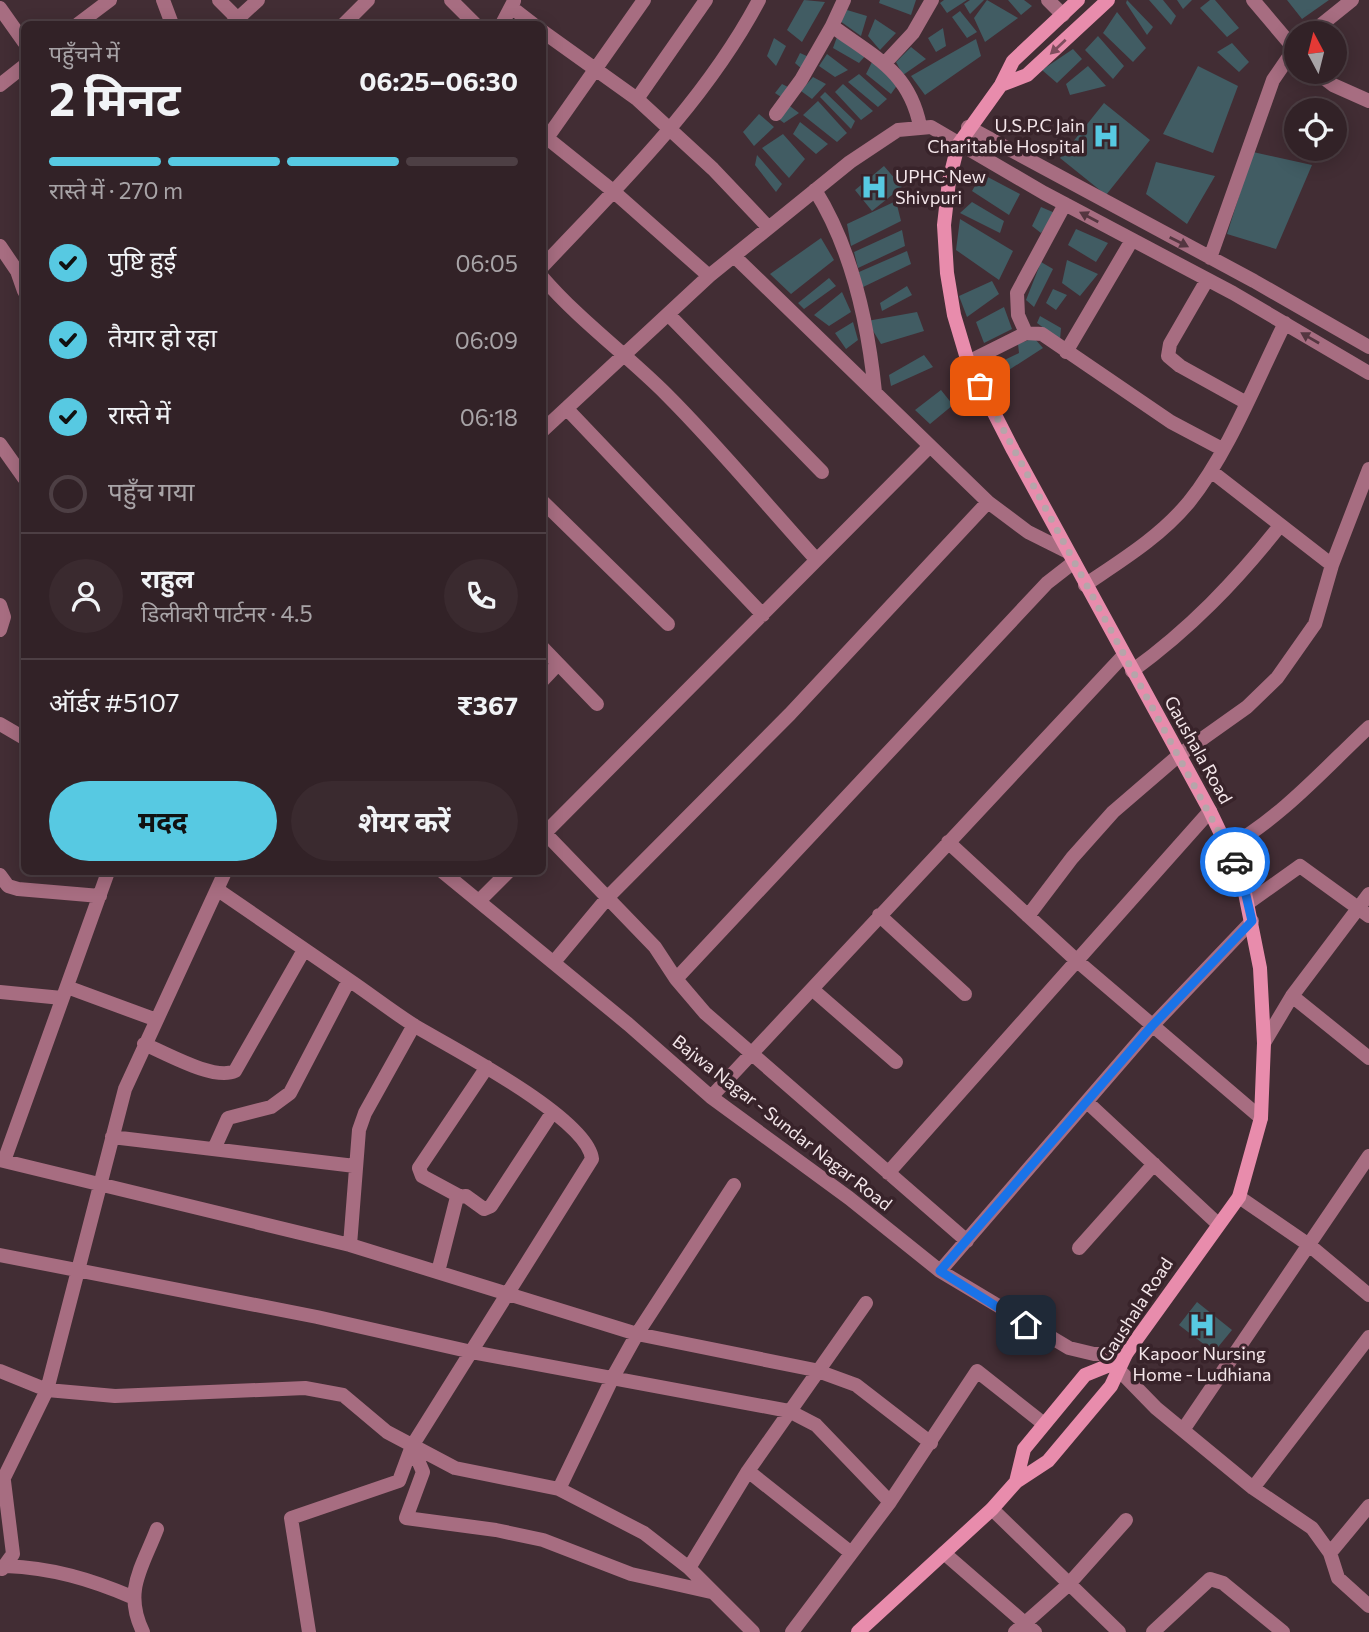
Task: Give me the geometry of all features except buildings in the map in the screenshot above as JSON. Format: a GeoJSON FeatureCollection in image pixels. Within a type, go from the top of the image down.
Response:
{"type":"FeatureCollection","features":[{"type":"Feature","properties":{"kind":"street"},"geometry":{"type":"LineString","coordinates":[[82,21],[110,0]]}},
{"type":"Feature","properties":{"kind":"street"},"geometry":{"type":"LineString","coordinates":[[163,0],[171,21]]}},
{"type":"Feature","properties":{"kind":"street"},"geometry":{"type":"LineString","coordinates":[[219,0],[234,21]]}},
{"type":"Feature","properties":{"kind":"street"},"geometry":{"type":"LineString","coordinates":[[236,21],[258,0]]}},
{"type":"Feature","properties":{"kind":"street"},"geometry":{"type":"LineString","coordinates":[[347,21],[368,0]]}},
{"type":"Feature","properties":{"kind":"street"},"geometry":{"type":"LineString","coordinates":[[451,0],[472,21]]}},
{"type":"Feature","properties":{"kind":"street"},"geometry":{"type":"LineString","coordinates":[[546,135],[644,0]]}},
{"type":"Feature","properties":{"kind":"street"},"geometry":{"type":"LineString","coordinates":[[637,99],[706,0]]}},
{"type":"Feature","properties":{"kind":"street"},"geometry":{"type":"LineString","coordinates":[[546,263],[670,128],[711,77],[759,0]]}},
{"type":"Feature","properties":{"kind":"street"},"geometry":{"type":"LineString","coordinates":[[776,114],[801,80],[844,0]]}},
{"type":"Feature","properties":{"kind":"street"},"geometry":{"type":"LineString","coordinates":[[885,62],[913,33],[932,0]]}},
{"type":"Feature","properties":{"kind":"street"},"geometry":{"type":"LineString","coordinates":[[1048,0],[1063,15]]}},
{"type":"Feature","properties":{"kind":"street","name":"Gaushala Road"},"geometry":{"type":"LineString","coordinates":[[858,1632],[992,1509],[1016,1482],[1048,1461],[1111,1386],[1122,1361],[1239,1197],[1261,1118],[1264,1043],[1260,968],[1242,878],[1210,811],[1085,585],[968,362],[950,294],[944,225],[949,181],[958,145],[968,127],[1002,85],[1013,61],[1078,0]]}},
{"type":"Feature","properties":{"kind":"street"},"geometry":{"type":"LineString","coordinates":[[1002,85],[1027,75],[1108,0]]}},
{"type":"Feature","properties":{"kind":"street"},"geometry":{"type":"LineString","coordinates":[[1253,0],[1284,35]]}},
{"type":"Feature","properties":{"kind":"street"},"geometry":{"type":"LineString","coordinates":[[1326,21],[1352,0]]}},
{"type":"Feature","properties":{"kind":"street"},"geometry":{"type":"LineString","coordinates":[[504,21],[513,4],[530,21]]}},
{"type":"Feature","properties":{"kind":"street"},"geometry":{"type":"LineString","coordinates":[[0,8],[21,38]]}},
{"type":"Feature","properties":{"kind":"street"},"geometry":{"type":"LineString","coordinates":[[832,26],[885,62],[916,103],[920,126]]}},
{"type":"Feature","properties":{"kind":"street"},"geometry":{"type":"LineString","coordinates":[[546,34],[637,99],[670,128],[768,227]]}},
{"type":"Feature","properties":{"kind":"street"},"geometry":{"type":"LineString","coordinates":[[1210,258],[1273,80],[1284,65]]}},
{"type":"Feature","properties":{"kind":"street"},"geometry":{"type":"LineString","coordinates":[[0,85],[21,68]]}},
{"type":"Feature","properties":{"kind":"street"},"geometry":{"type":"LineString","coordinates":[[1332,84],[1369,101]]}},
{"type":"Feature","properties":{"kind":"street"},"geometry":{"type":"LineString","coordinates":[[546,425],[567,409],[709,276],[814,190],[898,130],[920,126],[931,127],[958,145],[1285,323],[1369,373]]}},
{"type":"Feature","properties":{"kind":"street"},"geometry":{"type":"LineString","coordinates":[[968,127],[1369,347]]}},
{"type":"Feature","properties":{"kind":"street"},"geometry":{"type":"LineString","coordinates":[[546,137],[613,191],[709,276]]}},
{"type":"Feature","properties":{"kind":"street"},"geometry":{"type":"LineString","coordinates":[[814,190],[842,242],[870,349],[875,392]]}},
{"type":"Feature","properties":{"kind":"street"},"geometry":{"type":"LineString","coordinates":[[1026,333],[1018,315],[1017,293],[1065,204]]}},
{"type":"Feature","properties":{"kind":"street"},"geometry":{"type":"LineString","coordinates":[[1066,352],[1132,240]]}},
{"type":"Feature","properties":{"kind":"street"},"geometry":{"type":"LineString","coordinates":[[0,246],[17,271],[21,282]]}},
{"type":"Feature","properties":{"kind":"street"},"geometry":{"type":"LineString","coordinates":[[676,979],[1071,557],[1028,532],[988,502],[734,256]]}},
{"type":"Feature","properties":{"kind":"street"},"geometry":{"type":"LineString","coordinates":[[1207,280],[1170,344],[1168,356],[1180,366],[1245,402]]}},
{"type":"Feature","properties":{"kind":"street"},"geometry":{"type":"LineString","coordinates":[[546,282],[576,316],[624,353],[669,397],[815,558]]}},
{"type":"Feature","properties":{"kind":"street"},"geometry":{"type":"LineString","coordinates":[[668,314],[822,472]]}},
{"type":"Feature","properties":{"kind":"street"},"geometry":{"type":"LineString","coordinates":[[1085,585],[1163,529],[1190,501],[1211,471],[1285,323]]}},
{"type":"Feature","properties":{"kind":"street"},"geometry":{"type":"LineString","coordinates":[[968,362],[1026,333],[1042,334],[1171,422],[1222,449]]}},
{"type":"Feature","properties":{"kind":"street"},"geometry":{"type":"LineString","coordinates":[[567,409],[763,615]]}},
{"type":"Feature","properties":{"kind":"street"},"geometry":{"type":"LineString","coordinates":[[0,444],[21,474]]}},
{"type":"Feature","properties":{"kind":"street"},"geometry":{"type":"LineString","coordinates":[[546,830],[763,615],[815,558],[930,446]]}},
{"type":"Feature","properties":{"kind":"street"},"geometry":{"type":"LineString","coordinates":[[1028,916],[1105,820],[1178,757],[1238,714],[1276,678],[1315,624],[1332,565],[1369,469]]}},
{"type":"Feature","properties":{"kind":"street"},"geometry":{"type":"LineString","coordinates":[[1211,471],[1279,527],[1332,565]]}},
{"type":"Feature","properties":{"kind":"street"},"geometry":{"type":"LineString","coordinates":[[554,962],[609,896],[790,714],[988,502]]}},
{"type":"Feature","properties":{"kind":"street"},"geometry":{"type":"LineString","coordinates":[[546,505],[668,624]]}},
{"type":"Feature","properties":{"kind":"street"},"geometry":{"type":"LineString","coordinates":[[1132,671],[1198,620],[1225,593],[1279,527]]}},
{"type":"Feature","properties":{"kind":"street"},"geometry":{"type":"LineString","coordinates":[[0,605],[4,617],[0,630]]}},
{"type":"Feature","properties":{"kind":"street"},"geometry":{"type":"LineString","coordinates":[[546,651],[597,705]]}},
{"type":"Feature","properties":{"kind":"street"},"geometry":{"type":"LineString","coordinates":[[711,1097],[1124,654]]}},
{"type":"Feature","properties":{"kind":"street"},"geometry":{"type":"LineString","coordinates":[[546,677],[558,664]]}},
{"type":"Feature","properties":{"kind":"street"},"geometry":{"type":"LineString","coordinates":[[0,724],[21,736]]}},
{"type":"Feature","properties":{"kind":"street"},"geometry":{"type":"LineString","coordinates":[[1228,847],[1248,836],[1270,818],[1369,727]]}},
{"type":"Feature","properties":{"kind":"street"},"geometry":{"type":"LineString","coordinates":[[888,1173],[1210,811]]}},
{"type":"Feature","properties":{"kind":"street"},"geometry":{"type":"LineString","coordinates":[[546,836],[609,896],[655,947],[676,979],[705,1013],[967,1241]]}},
{"type":"Feature","properties":{"kind":"street"},"geometry":{"type":"LineString","coordinates":[[948,842],[1076,960],[1261,1118]]}},
{"type":"Feature","properties":{"kind":"street"},"geometry":{"type":"LineString","coordinates":[[1248,903],[1298,866],[1364,912]]}},
{"type":"Feature","properties":{"kind":"street"},"geometry":{"type":"LineString","coordinates":[[0,875],[8,886],[18,889],[100,896]]}},
{"type":"Feature","properties":{"kind":"street"},"geometry":{"type":"LineString","coordinates":[[107,875],[2,1161],[350,1245],[637,1334],[816,1370],[856,1385],[930,1443]]}},
{"type":"Feature","properties":{"kind":"street"},"geometry":{"type":"LineString","coordinates":[[3,1568],[13,1554],[2,1483],[47,1390],[125,1089],[155,1019],[224,875]]}},
{"type":"Feature","properties":{"kind":"street","name":"Bajwa Nagar - Sundar Nagar Road"},"geometry":{"type":"LineString","coordinates":[[447,875],[554,962],[711,1097],[849,1198],[940,1271],[1069,1348],[1122,1361]]}},
{"type":"Feature","properties":{"kind":"street"},"geometry":{"type":"LineString","coordinates":[[479,901],[505,875]]}},
{"type":"Feature","properties":{"kind":"street"},"geometry":{"type":"LineString","coordinates":[[218,890],[414,1025],[524,1089],[587,1144],[592,1159],[412,1446],[399,1481],[291,1518],[309,1632]]}},
{"type":"Feature","properties":{"kind":"street"},"geometry":{"type":"LineString","coordinates":[[1264,1043],[1292,996],[1364,912],[1369,894]]}},
{"type":"Feature","properties":{"kind":"street"},"geometry":{"type":"LineString","coordinates":[[879,915],[965,994]]}},
{"type":"Feature","properties":{"kind":"street"},"geometry":{"type":"LineString","coordinates":[[940,1271],[1152,1026],[1252,921]]}},
{"type":"Feature","properties":{"kind":"street"},"geometry":{"type":"LineString","coordinates":[[144,1044],[213,1073],[228,1074],[235,1070],[304,950]]}},
{"type":"Feature","properties":{"kind":"street"},"geometry":{"type":"LineString","coordinates":[[214,1149],[228,1118],[271,1107],[290,1093],[349,980]]}},
{"type":"Feature","properties":{"kind":"street"},"geometry":{"type":"LineString","coordinates":[[812,989],[896,1062]]}},
{"type":"Feature","properties":{"kind":"street"},"geometry":{"type":"LineString","coordinates":[[0,992],[64,993],[155,1019]]}},
{"type":"Feature","properties":{"kind":"street"},"geometry":{"type":"LineString","coordinates":[[1292,996],[1369,1058]]}},
{"type":"Feature","properties":{"kind":"street"},"geometry":{"type":"LineString","coordinates":[[350,1245],[359,1130],[365,1113],[414,1025]]}},
{"type":"Feature","properties":{"kind":"street"},"geometry":{"type":"LineString","coordinates":[[487,1067],[419,1168],[422,1176],[459,1196],[466,1196],[480,1207],[491,1206],[552,1113]]}},
{"type":"Feature","properties":{"kind":"street"},"geometry":{"type":"LineString","coordinates":[[1087,1102],[1218,1224]]}},
{"type":"Feature","properties":{"kind":"street"},"geometry":{"type":"LineString","coordinates":[[112,1137],[355,1166]]}},
{"type":"Feature","properties":{"kind":"street"},"geometry":{"type":"LineString","coordinates":[[1079,1248],[1154,1164]]}},
{"type":"Feature","properties":{"kind":"street"},"geometry":{"type":"LineString","coordinates":[[1182,1430],[1367,1165]]}},
{"type":"Feature","properties":{"kind":"street"},"geometry":{"type":"LineString","coordinates":[[559,1489],[612,1377],[734,1185]]}},
{"type":"Feature","properties":{"kind":"street"},"geometry":{"type":"LineString","coordinates":[[438,1272],[459,1196]]}},
{"type":"Feature","properties":{"kind":"street"},"geometry":{"type":"LineString","coordinates":[[1239,1197],[1309,1245],[1369,1295]]}},
{"type":"Feature","properties":{"kind":"street"},"geometry":{"type":"LineString","coordinates":[[0,1255],[306,1315],[472,1352],[789,1411],[816,1425],[890,1502]]}},
{"type":"Feature","properties":{"kind":"street"},"geometry":{"type":"LineString","coordinates":[[689,1568],[748,1471],[816,1370],[866,1303]]}},
{"type":"Feature","properties":{"kind":"street"},"geometry":{"type":"LineString","coordinates":[[1253,1488],[1369,1337]]}},
{"type":"Feature","properties":{"kind":"street"},"geometry":{"type":"LineString","coordinates":[[1016,1482],[1024,1449],[1085,1375],[1122,1361],[1182,1430],[1253,1488],[1312,1528],[1330,1553],[1338,1578],[1369,1606]]}},
{"type":"Feature","properties":{"kind":"street"},"geometry":{"type":"LineString","coordinates":[[0,1371],[47,1390],[115,1396],[325,1390],[342,1395],[387,1432],[455,1468],[559,1489],[644,1533],[689,1568],[753,1632]]}},
{"type":"Feature","properties":{"kind":"street"},"geometry":{"type":"LineString","coordinates":[[792,1632],[890,1502],[977,1371],[1045,1424]]}},
{"type":"Feature","properties":{"kind":"street"},"geometry":{"type":"LineString","coordinates":[[412,1446],[423,1472],[406,1518],[496,1530],[543,1540],[631,1574],[711,1592]]}},
{"type":"Feature","properties":{"kind":"street"},"geometry":{"type":"LineString","coordinates":[[748,1471],[850,1552]]}},
{"type":"Feature","properties":{"kind":"street"},"geometry":{"type":"LineString","coordinates":[[992,1509],[1119,1632]]}},
{"type":"Feature","properties":{"kind":"street"},"geometry":{"type":"LineString","coordinates":[[1330,1553],[1367,1511]]}},
{"type":"Feature","properties":{"kind":"street"},"geometry":{"type":"LineString","coordinates":[[944,1553],[1025,1629],[1126,1520]]}},
{"type":"Feature","properties":{"kind":"street"},"geometry":{"type":"LineString","coordinates":[[143,1632],[135,1616],[132,1597],[157,1529]]}},
{"type":"Feature","properties":{"kind":"street"},"geometry":{"type":"LineString","coordinates":[[3,1568],[40,1567],[78,1575],[132,1597]]}},
{"type":"Feature","properties":{"kind":"street"},"geometry":{"type":"LineString","coordinates":[[1153,1632],[1210,1579],[1223,1583],[1283,1632]]}},
{"type":"Feature","properties":{"kind":"way so far"},"geometry":{"type":"LineString","coordinates":[[980,386],[1235,862]]}},
{"type":"Feature","properties":{"kind":"place","name":"U.S.P.C Jain Charitable Hospital"},"geometry":{"type":"Point","coordinates":[1106,136]}},
{"type":"Feature","properties":{"kind":"place","name":"UPHC New Shivpuri"},"geometry":{"type":"Point","coordinates":[874,187]}},
{"type":"Feature","properties":{"kind":"place","name":"Kapoor Nursing Home - Ludhiana"},"geometry":{"type":"Point","coordinates":[1202,1325]}},
{"type":"Feature","properties":{"kind":"route"},"geometry":{"type":"LineString","coordinates":[[1026,1325],[940,1271],[1152,1026],[1252,921],[1242,878],[1235,862]]}}]}
